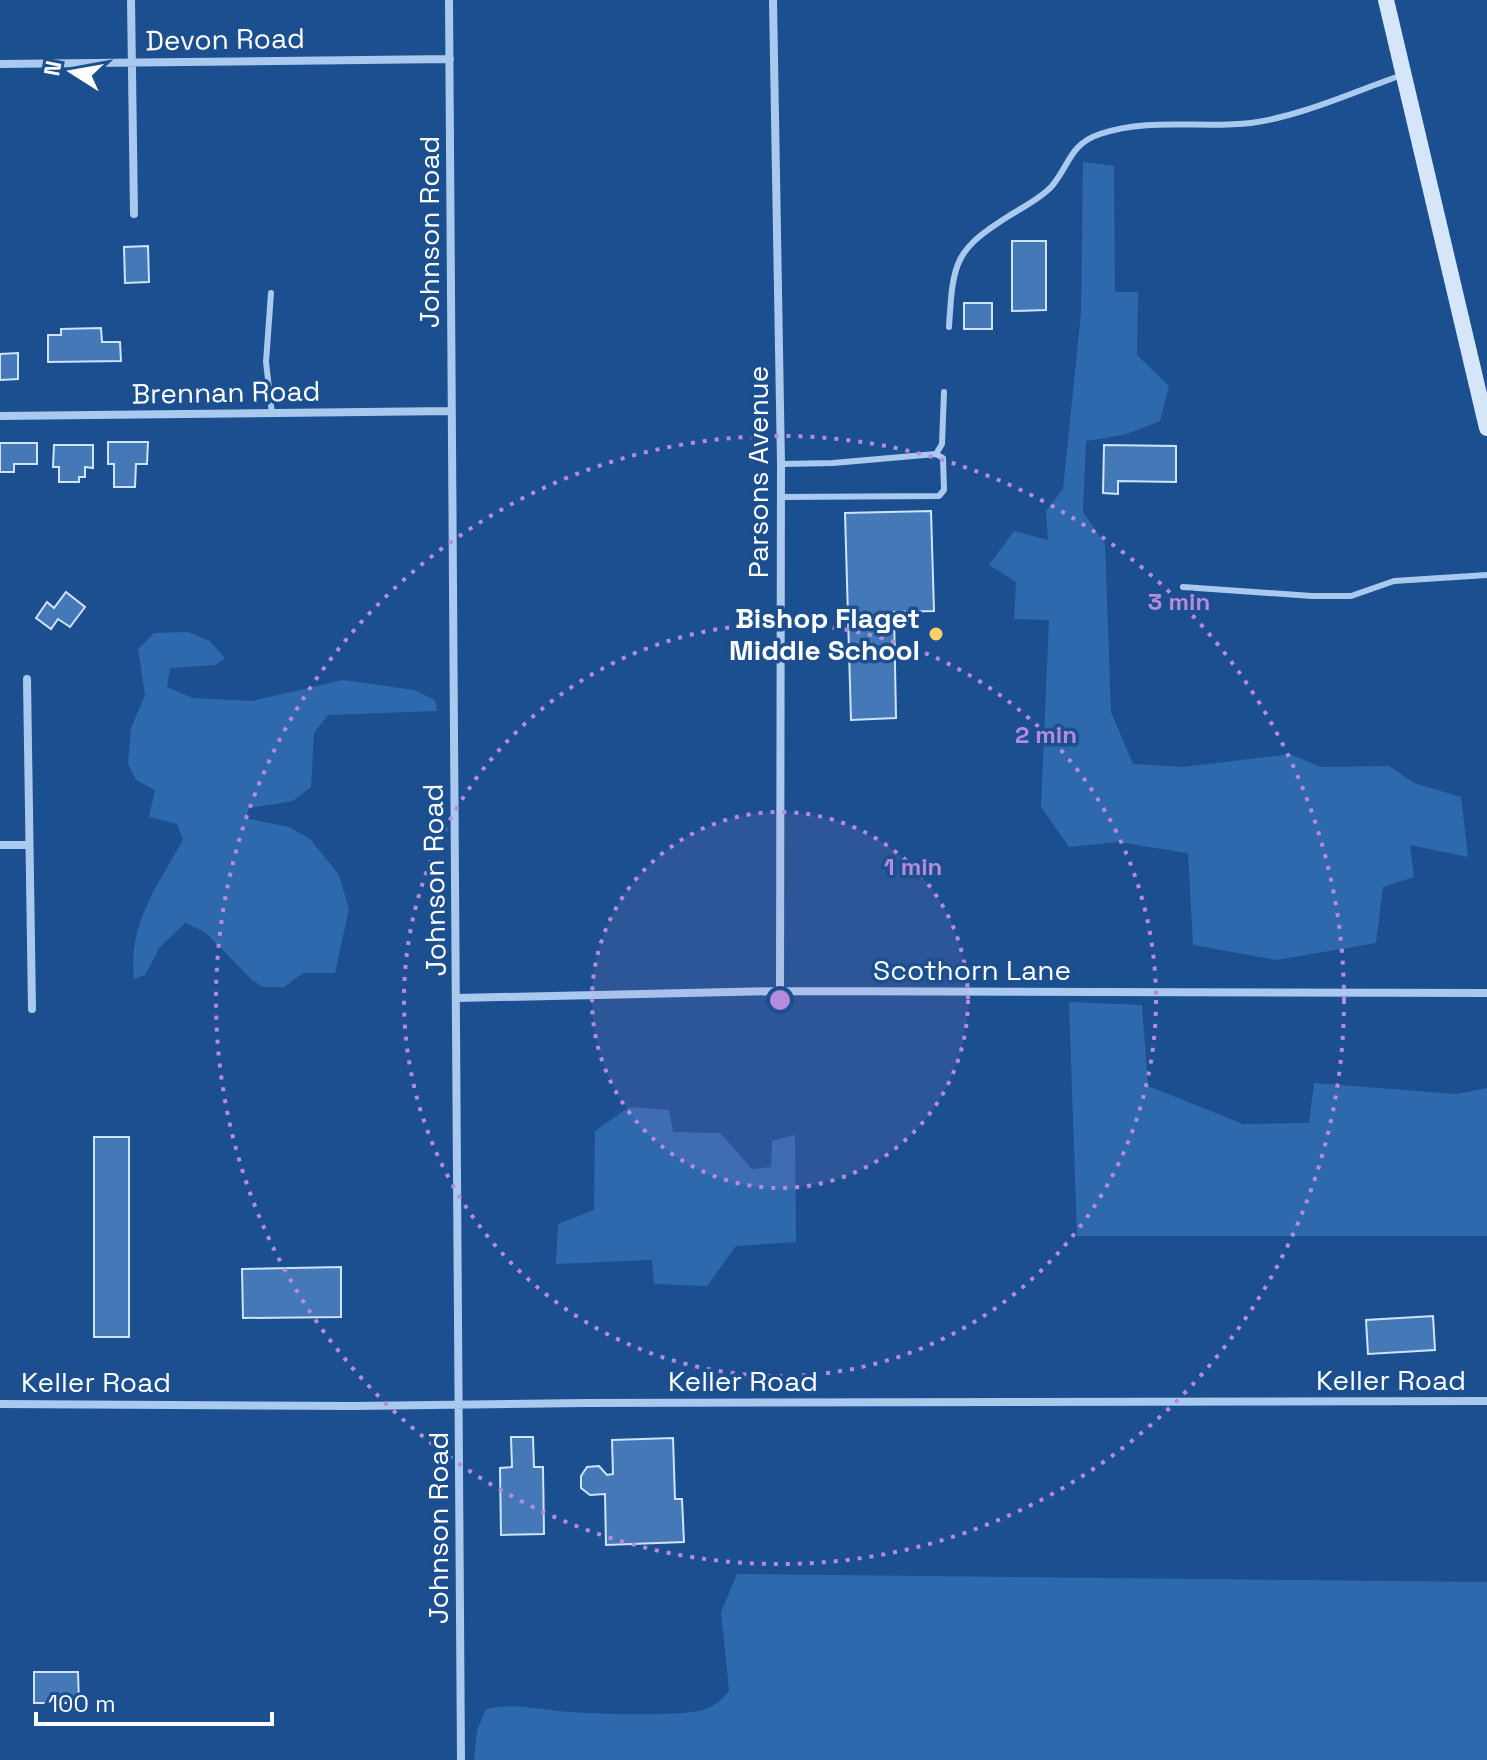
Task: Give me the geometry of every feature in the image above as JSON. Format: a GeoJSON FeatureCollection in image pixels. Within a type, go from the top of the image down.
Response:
{"type":"FeatureCollection","features":[{"type":"Feature","properties":{"kind":"street"},"geometry":{"type":"LineString","coordinates":[[131,0],[134,214]]}},
{"type":"Feature","properties":{"kind":"street","name":"Johnson Road"},"geometry":{"type":"LineString","coordinates":[[449,0],[461,1760]]}},
{"type":"Feature","properties":{"kind":"street","name":"Parsons Avenue"},"geometry":{"type":"LineString","coordinates":[[773,0],[781,464],[780,991]]}},
{"type":"Feature","properties":{"kind":"street"},"geometry":{"type":"LineString","coordinates":[[1386,0],[1484,399],[1487,428]]}},
{"type":"Feature","properties":{"kind":"street","name":"Devon Road"},"geometry":{"type":"LineString","coordinates":[[0,64],[450,59]]}},
{"type":"Feature","properties":{"kind":"street","name":"Brennan Road"},"geometry":{"type":"LineString","coordinates":[[0,416],[452,411]]}},
{"type":"Feature","properties":{"kind":"street"},"geometry":{"type":"LineString","coordinates":[[27,679],[32,1009]]}},
{"type":"Feature","properties":{"kind":"street"},"geometry":{"type":"LineString","coordinates":[[0,845],[29,845]]}},
{"type":"Feature","properties":{"kind":"street","name":"Scothorn Lane"},"geometry":{"type":"LineString","coordinates":[[457,998],[780,991],[1487,993]]}},
{"type":"Feature","properties":{"kind":"street","name":"Keller Road"},"geometry":{"type":"LineString","coordinates":[[0,1404],[1487,1401]]}},
{"type":"Feature","properties":{"kind":"lane"},"geometry":{"type":"LineString","coordinates":[[949,327],[952,275],[964,249],[981,233],[1051,186],[1082,141],[1132,124],[1230,125],[1257,122],[1284,116],[1402,75]]}},
{"type":"Feature","properties":{"kind":"lane"},"geometry":{"type":"LineString","coordinates":[[271,293],[266,362],[272,414]]}},
{"type":"Feature","properties":{"kind":"lane"},"geometry":{"type":"LineString","coordinates":[[936,454],[942,444],[944,392]]}},
{"type":"Feature","properties":{"kind":"lane"},"geometry":{"type":"LineString","coordinates":[[781,464],[936,454],[943,458],[944,490],[939,496],[781,497]]}},
{"type":"Feature","properties":{"kind":"lane"},"geometry":{"type":"LineString","coordinates":[[1183,587],[1351,596],[1394,581],[1487,575]]}},
{"type":"Feature","properties":{"kind":"shaded area"},"geometry":{"type":"Polygon","coordinates":[[[1083,162],[1114,166],[1115,292],[1138,292],[1137,355],[1169,386],[1160,421],[1124,435],[1086,441],[1083,512],[1105,544],[1111,712],[1133,764],[1183,767],[1290,754],[1321,767],[1389,766],[1414,783],[1461,797],[1468,857],[1410,845],[1414,877],[1383,887],[1376,943],[1276,960],[1193,945],[1188,853],[1117,842],[1069,847],[1041,807],[1049,620],[1014,619],[1016,582],[989,565],[1014,531],[1048,540],[1046,511],[1063,489],[1081,313],[1083,162]]]}},
{"type":"Feature","properties":{"kind":"shaded area"},"geometry":{"type":"Polygon","coordinates":[[[188,632],[210,641],[225,658],[216,665],[170,668],[167,687],[193,698],[252,701],[343,680],[414,690],[435,700],[437,711],[328,715],[314,733],[311,787],[293,801],[249,808],[246,818],[289,827],[310,839],[339,875],[349,909],[335,973],[303,973],[284,987],[263,987],[253,981],[205,932],[185,923],[160,947],[145,975],[134,979],[133,959],[140,923],[154,890],[183,840],[177,824],[149,817],[155,790],[136,780],[128,764],[131,728],[145,695],[138,649],[154,633],[188,632]]]}},
{"type":"Feature","properties":{"kind":"shaded area"},"geometry":{"type":"Polygon","coordinates":[[[1069,1002],[1142,1005],[1148,1086],[1243,1124],[1309,1123],[1314,1083],[1456,1094],[1487,1088],[1487,1236],[1077,1236],[1069,1002]]]}},
{"type":"Feature","properties":{"kind":"shaded area"},"geometry":{"type":"Polygon","coordinates":[[[629,1107],[669,1110],[673,1132],[720,1133],[752,1169],[771,1167],[772,1141],[795,1135],[796,1242],[736,1246],[707,1286],[654,1284],[652,1260],[556,1264],[558,1224],[594,1210],[595,1131],[629,1107]]]}},
{"type":"Feature","properties":{"kind":"shaded area"},"geometry":{"type":"Polygon","coordinates":[[[737,1574],[1487,1582],[1487,1760],[474,1760],[477,1730],[486,1709],[518,1706],[583,1713],[661,1714],[695,1712],[716,1704],[729,1690],[721,1612],[737,1574]]]}},
{"type":"Feature","properties":{"kind":"building"},"geometry":{"type":"Polygon","coordinates":[[[1012,241],[1046,241],[1046,310],[1012,311],[1012,241]]]}},
{"type":"Feature","properties":{"kind":"building"},"geometry":{"type":"Polygon","coordinates":[[[148,246],[149,282],[125,283],[124,247],[148,246]]]}},
{"type":"Feature","properties":{"kind":"building"},"geometry":{"type":"Polygon","coordinates":[[[964,303],[992,303],[992,329],[964,329],[964,303]]]}},
{"type":"Feature","properties":{"kind":"building"},"geometry":{"type":"Polygon","coordinates":[[[101,328],[102,342],[120,342],[121,361],[48,362],[48,335],[61,335],[61,329],[101,328]]]}},
{"type":"Feature","properties":{"kind":"building"},"geometry":{"type":"Polygon","coordinates":[[[18,353],[18,379],[0,380],[0,354],[18,353]]]}},
{"type":"Feature","properties":{"kind":"building"},"geometry":{"type":"Polygon","coordinates":[[[108,442],[148,442],[147,464],[136,464],[135,487],[114,487],[114,464],[108,464],[108,442]]]}},
{"type":"Feature","properties":{"kind":"building"},"geometry":{"type":"Polygon","coordinates":[[[0,443],[37,443],[37,464],[14,464],[14,472],[0,472],[0,443]]]}},
{"type":"Feature","properties":{"kind":"building"},"geometry":{"type":"Polygon","coordinates":[[[54,445],[93,445],[93,468],[85,467],[85,477],[79,477],[79,482],[59,482],[59,467],[53,467],[54,445]]]}},
{"type":"Feature","properties":{"kind":"building"},"geometry":{"type":"Polygon","coordinates":[[[1104,445],[1176,446],[1176,482],[1118,481],[1118,494],[1103,493],[1104,445]]]}},
{"type":"Feature","properties":{"kind":"building"},"geometry":{"type":"Polygon","coordinates":[[[931,511],[934,611],[894,612],[896,718],[851,720],[845,513],[931,511]]]}},
{"type":"Feature","properties":{"kind":"building"},"geometry":{"type":"Polygon","coordinates":[[[66,592],[85,607],[70,627],[58,619],[51,629],[36,618],[47,602],[54,608],[66,592]]]}},
{"type":"Feature","properties":{"kind":"building"},"geometry":{"type":"Polygon","coordinates":[[[94,1137],[129,1137],[129,1337],[94,1337],[94,1137]]]}},
{"type":"Feature","properties":{"kind":"building"},"geometry":{"type":"Polygon","coordinates":[[[341,1267],[341,1317],[243,1318],[242,1269],[341,1267]]]}},
{"type":"Feature","properties":{"kind":"building"},"geometry":{"type":"Polygon","coordinates":[[[1433,1316],[1435,1350],[1368,1354],[1366,1320],[1433,1316]]]}},
{"type":"Feature","properties":{"kind":"building"},"geometry":{"type":"Polygon","coordinates":[[[511,1437],[533,1437],[534,1467],[543,1467],[544,1534],[501,1535],[500,1468],[512,1467],[511,1437]]]}},
{"type":"Feature","properties":{"kind":"building"},"geometry":{"type":"Polygon","coordinates":[[[673,1438],[675,1499],[682,1499],[684,1542],[606,1545],[605,1494],[590,1495],[581,1488],[581,1476],[587,1467],[599,1466],[607,1475],[613,1474],[612,1440],[673,1438]]]}},
{"type":"Feature","properties":{"kind":"building"},"geometry":{"type":"Polygon","coordinates":[[[34,1672],[78,1672],[79,1703],[34,1703],[34,1672]]]}},
{"type":"Feature","properties":{"kind":"place","name":"Bishop Flaget Middle School"},"geometry":{"type":"Point","coordinates":[936,634]}}]}
